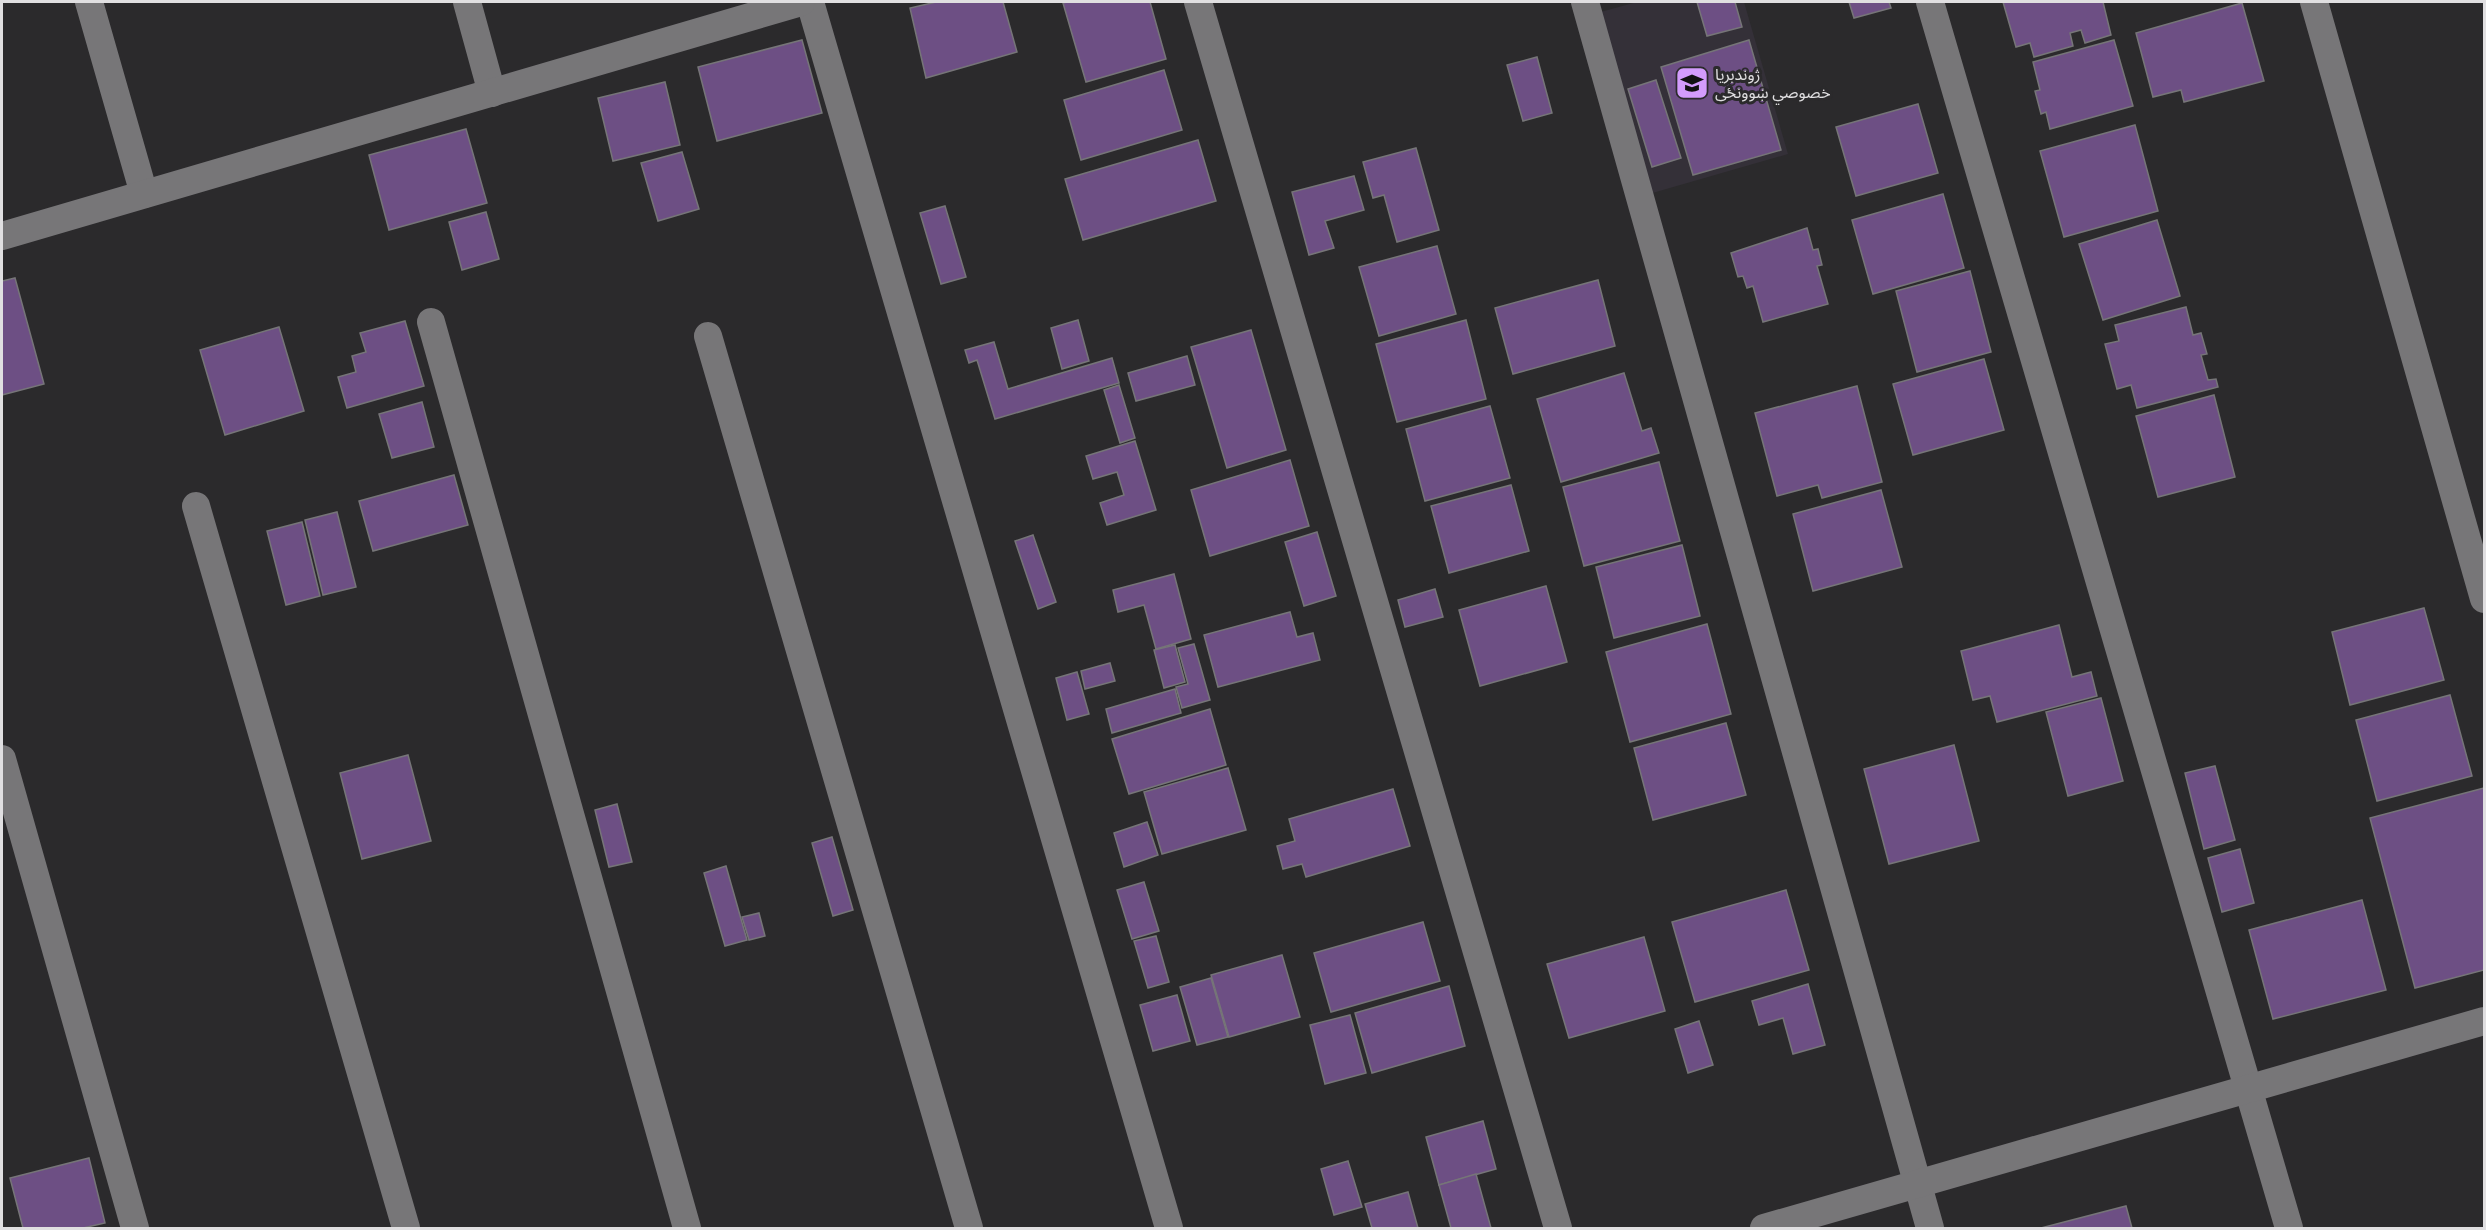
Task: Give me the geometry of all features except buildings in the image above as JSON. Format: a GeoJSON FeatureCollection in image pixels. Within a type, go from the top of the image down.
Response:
{"type":"FeatureCollection","features":[{"type":"Feature","properties":{"kind":"street"},"geometry":{"type":"LineString","coordinates":[[89,2],[144,194]]}},
{"type":"Feature","properties":{"kind":"street"},"geometry":{"type":"LineString","coordinates":[[467,2],[492,93]]}},
{"type":"Feature","properties":{"kind":"street"},"geometry":{"type":"LineString","coordinates":[[2,236],[801,2]]}},
{"type":"Feature","properties":{"kind":"street"},"geometry":{"type":"LineString","coordinates":[[810,2],[1169,1228]]}},
{"type":"Feature","properties":{"kind":"street"},"geometry":{"type":"LineString","coordinates":[[1198,2],[1558,1228]]}},
{"type":"Feature","properties":{"kind":"street"},"geometry":{"type":"LineString","coordinates":[[1585,2],[1930,1228]]}},
{"type":"Feature","properties":{"kind":"street"},"geometry":{"type":"LineString","coordinates":[[1930,2],[2289,1228]]}},
{"type":"Feature","properties":{"kind":"street"},"geometry":{"type":"LineString","coordinates":[[2314,2],[2484,599]]}},
{"type":"Feature","properties":{"kind":"street"},"geometry":{"type":"LineString","coordinates":[[431,322],[687,1228]]}},
{"type":"Feature","properties":{"kind":"street"},"geometry":{"type":"LineString","coordinates":[[708,336],[969,1228]]}},
{"type":"Feature","properties":{"kind":"street"},"geometry":{"type":"LineString","coordinates":[[196,506],[406,1228]]}},
{"type":"Feature","properties":{"kind":"street"},"geometry":{"type":"LineString","coordinates":[[2,759],[135,1228]]}},
{"type":"Feature","properties":{"kind":"street"},"geometry":{"type":"LineString","coordinates":[[1764,1228],[2484,1021]]}},
{"type":"Feature","properties":{"kind":"shaded area","name":"ژوندبریا خصوصي ښوونځی"},"geometry":{"type":"Polygon","coordinates":[[[1637,2],[1744,2],[1788,154],[1649,194],[1597,13],[1637,2]]]}},
{"type":"Feature","properties":{"kind":"place","name":"ژوندبریا خصوصي ښوونځی"},"geometry":{"type":"Point","coordinates":[1692,83]}}]}
